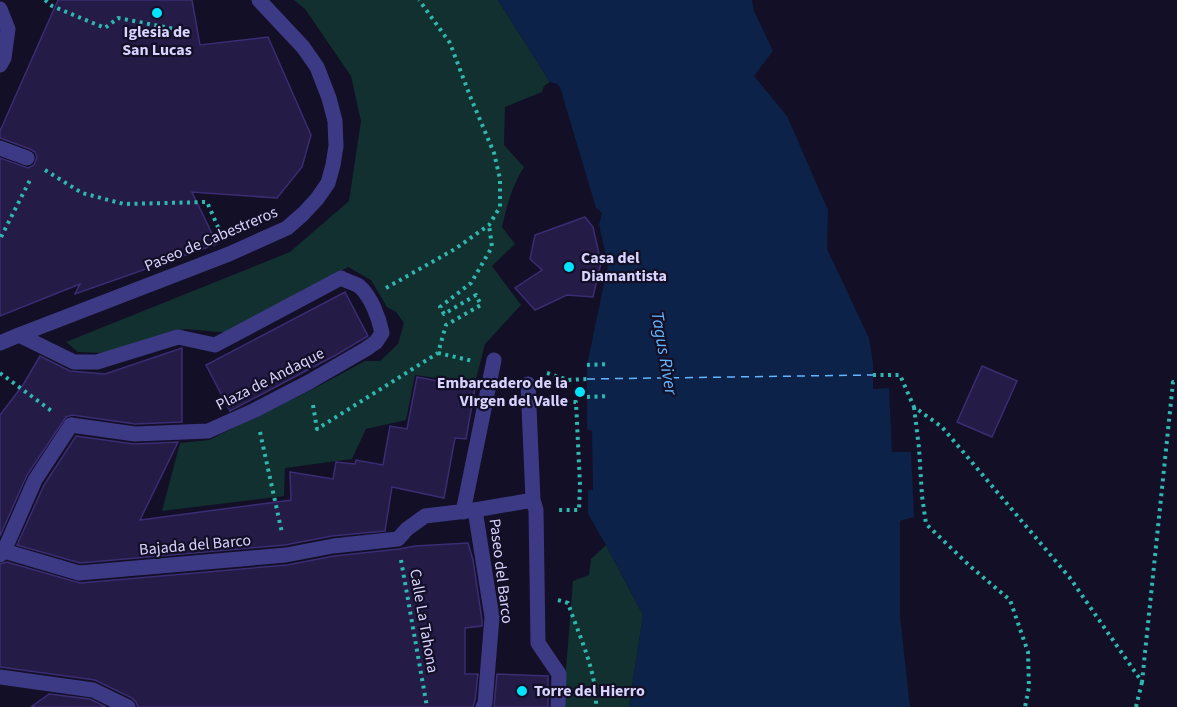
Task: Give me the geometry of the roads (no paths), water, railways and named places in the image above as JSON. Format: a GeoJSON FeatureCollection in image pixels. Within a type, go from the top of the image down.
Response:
{"type":"FeatureCollection","features":[{"type":"Feature","properties":{"kind":"street","name":"Paseo de Cabestreros"},"geometry":{"type":"LineString","coordinates":[[0,343],[229,254],[286,228],[317,199],[328,183],[336,146],[329,98],[317,67],[303,47],[259,0]]}},
{"type":"Feature","properties":{"kind":"street"},"geometry":{"type":"LineString","coordinates":[[0,9],[8,29],[4,58],[0,65]]}},
{"type":"Feature","properties":{"kind":"street"},"geometry":{"type":"LineString","coordinates":[[0,148],[23,156]]}},
{"type":"Feature","properties":{"kind":"street","name":"Plaza de Andaque"},"geometry":{"type":"LineString","coordinates":[[2,553],[35,480],[71,426],[135,434],[208,431],[309,382],[376,342],[382,333],[380,322],[368,298],[358,286],[341,278],[215,345],[178,337],[97,362],[74,362],[19,335]]}},
{"type":"Feature","properties":{"kind":"street"},"geometry":{"type":"LineString","coordinates":[[494,363],[469,511],[533,500]]}},
{"type":"Feature","properties":{"kind":"street"},"geometry":{"type":"LineString","coordinates":[[528,384],[533,500],[536,510],[538,643],[559,674],[558,707]]}},
{"type":"Feature","properties":{"kind":"street","name":"Bajada del Barco"},"geometry":{"type":"LineString","coordinates":[[2,553],[80,573],[286,555],[333,546],[398,539],[425,516],[469,511]]}},
{"type":"Feature","properties":{"kind":"street","name":"Paseo del Barco"},"geometry":{"type":"LineString","coordinates":[[469,511],[492,617],[483,707]]}},
{"type":"Feature","properties":{"kind":"street"},"geometry":{"type":"LineString","coordinates":[[0,677],[93,690],[128,707]]}},
{"type":"Feature","properties":{"kind":"water","name":"Tagus River"},"geometry":{"type":"Polygon","coordinates":[[[498,0],[752,0],[754,11],[773,51],[754,76],[787,116],[828,210],[827,249],[869,338],[873,363],[873,389],[889,388],[892,452],[911,452],[914,517],[900,521],[900,616],[910,707],[629,707],[643,615],[588,514],[588,490],[593,490],[592,431],[587,429],[587,365],[608,265],[599,225],[602,213],[596,208],[560,87],[550,82],[498,0]]]}},
{"type":"Feature","properties":{"kind":"place","name":"Iglesia de San Lucas"},"geometry":{"type":"Point","coordinates":[157,13]}},
{"type":"Feature","properties":{"kind":"place","name":"Casa del Diamantista"},"geometry":{"type":"Point","coordinates":[569,267]}},
{"type":"Feature","properties":{"kind":"place","name":"Embarcadero de la VIrgen del Valle"},"geometry":{"type":"Point","coordinates":[580,392]}},
{"type":"Feature","properties":{"kind":"place","name":"Torre del Hierro"},"geometry":{"type":"Point","coordinates":[522,691]}}]}
